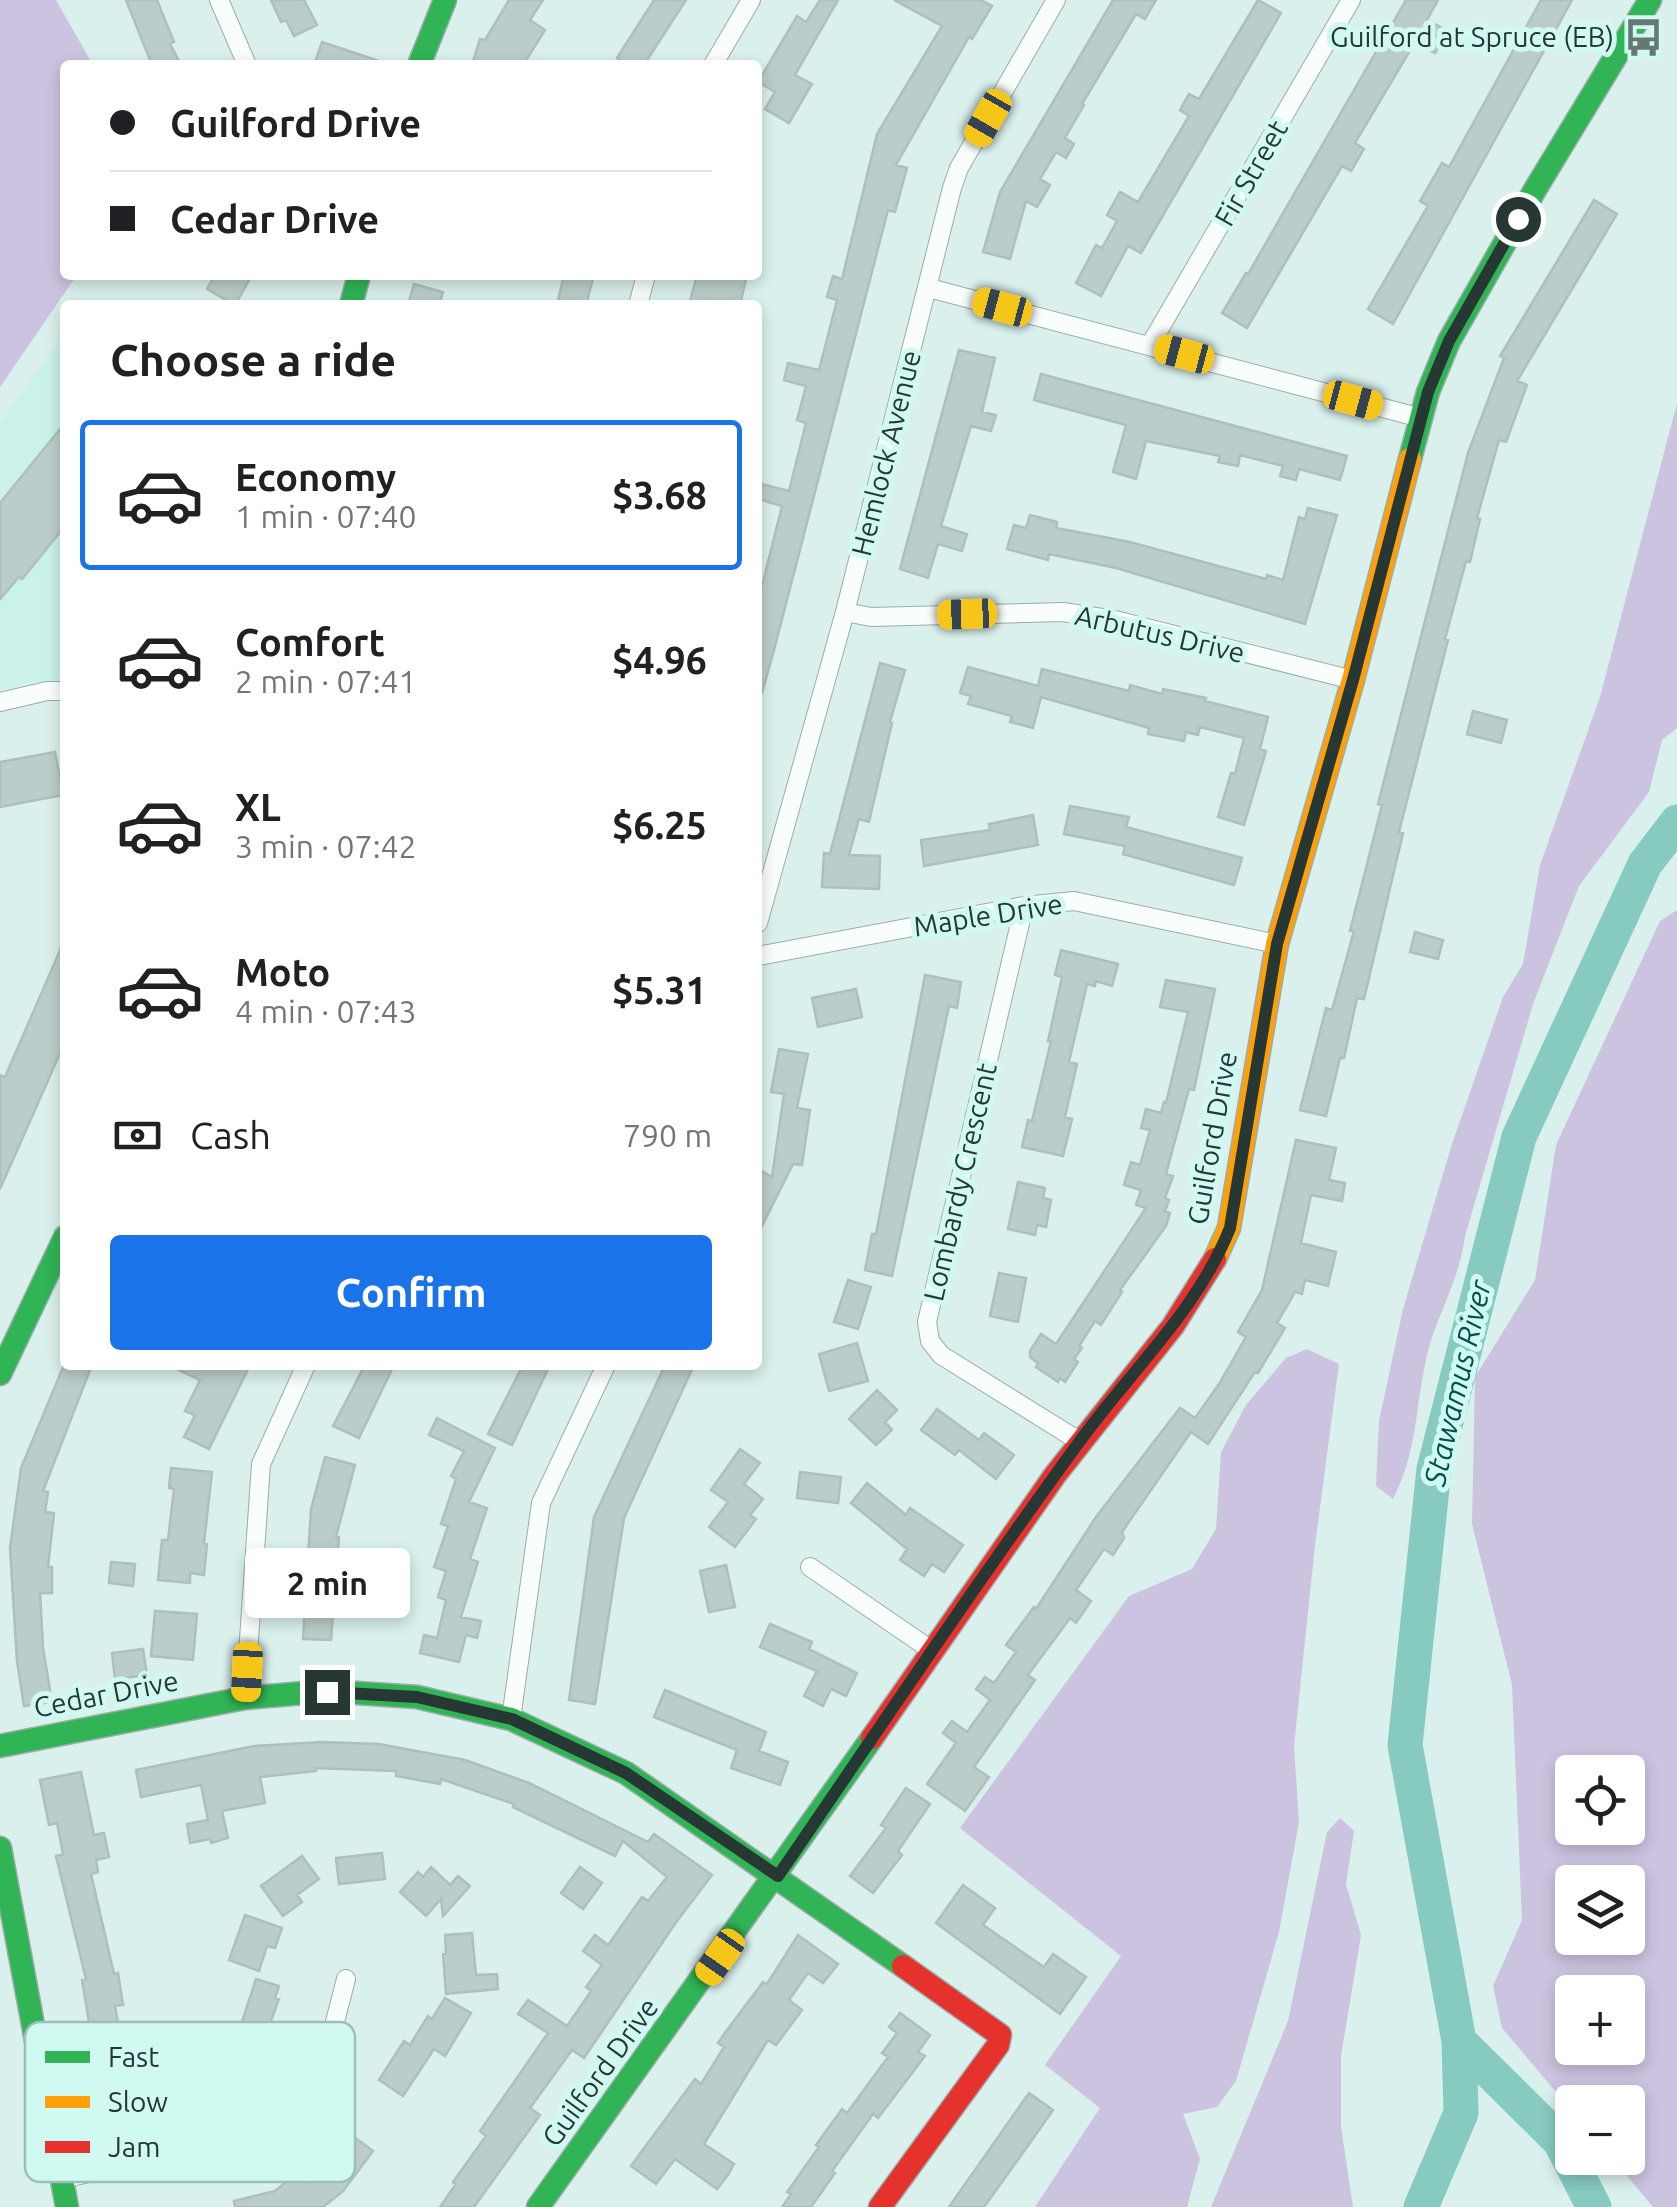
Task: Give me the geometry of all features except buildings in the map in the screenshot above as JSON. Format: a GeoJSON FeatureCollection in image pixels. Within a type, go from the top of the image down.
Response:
{"type":"FeatureCollection","features":[{"type":"Feature","properties":{"kind":"street"},"geometry":{"type":"LineString","coordinates":[[219,0],[246,60]]}},
{"type":"Feature","properties":{"kind":"street"},"geometry":{"type":"LineString","coordinates":[[421,60],[445,0]]}},
{"type":"Feature","properties":{"kind":"street"},"geometry":{"type":"LineString","coordinates":[[716,60],[751,0]]}},
{"type":"Feature","properties":{"kind":"street","name":"Hemlock Avenue"},"geometry":{"type":"LineString","coordinates":[[762,909],[845,612],[959,168],[1056,0]]}},
{"type":"Feature","properties":{"kind":"street","name":"Fir Street"},"geometry":{"type":"LineString","coordinates":[[1150,345],[1351,0]]}},
{"type":"Feature","properties":{"kind":"street","name":"Guilford Drive"},"geometry":{"type":"LineString","coordinates":[[538,2207],[778,1876],[1079,1442],[1193,1301],[1217,1260],[1230,1228],[1277,944],[1353,680],[1428,392],[1449,341],[1650,0]]}},
{"type":"Feature","properties":{"kind":"street"},"geometry":{"type":"LineString","coordinates":[[928,288],[1421,418]]}},
{"type":"Feature","properties":{"kind":"street","name":"Arbutus Drive"},"geometry":{"type":"LineString","coordinates":[[845,612],[870,617],[1075,613],[1353,680]]}},
{"type":"Feature","properties":{"kind":"street"},"geometry":{"type":"LineString","coordinates":[[0,702],[60,691]]}},
{"type":"Feature","properties":{"kind":"street","name":"Maple Drive"},"geometry":{"type":"LineString","coordinates":[[762,955],[1024,906],[1074,901],[1277,944]]}},
{"type":"Feature","properties":{"kind":"street","name":"Lombardy Crescent"},"geometry":{"type":"LineString","coordinates":[[1024,906],[926,1322],[930,1341],[941,1355],[1079,1442]]}},
{"type":"Feature","properties":{"kind":"street"},"geometry":{"type":"LineString","coordinates":[[0,1374],[60,1248]]}},
{"type":"Feature","properties":{"kind":"street"},"geometry":{"type":"LineString","coordinates":[[246,1698],[261,1464],[304,1370]]}},
{"type":"Feature","properties":{"kind":"street"},"geometry":{"type":"LineString","coordinates":[[512,1719],[541,1503],[604,1370]]}},
{"type":"Feature","properties":{"kind":"street"},"geometry":{"type":"LineString","coordinates":[[810,1567],[934,1652]]}},
{"type":"Feature","properties":{"kind":"street","name":"Cedar Drive"},"geometry":{"type":"LineString","coordinates":[[0,1746],[246,1698],[327,1692],[417,1697],[512,1719],[626,1773],[1000,2035],[998,2045],[880,2207]]}},
{"type":"Feature","properties":{"kind":"street"},"geometry":{"type":"LineString","coordinates":[[0,1848],[32,2022]]}},
{"type":"Feature","properties":{"kind":"street"},"geometry":{"type":"LineString","coordinates":[[335,2022],[346,1980]]}},
{"type":"Feature","properties":{"kind":"street"},"geometry":{"type":"LineString","coordinates":[[62,2182],[67,2207]]}},
{"type":"Feature","properties":{"kind":"shaded area"},"geometry":{"type":"Polygon","coordinates":[[[0,0],[56,0],[90,60],[60,60],[60,280],[74,280],[0,387],[0,0]]]}},
{"type":"Feature","properties":{"kind":"shaded area"},"geometry":{"type":"Polygon","coordinates":[[[56,346],[60,350],[60,684],[46,680],[0,690],[0,423],[56,346]]]}},
{"type":"Feature","properties":{"kind":"shaded area"},"geometry":{"type":"Polygon","coordinates":[[[1677,403],[1677,728],[1662,740],[1649,792],[1579,886],[1533,1004],[1458,1267],[1427,1355],[1412,1446],[1393,1499],[1376,1486],[1379,1421],[1403,1309],[1451,1147],[1503,997],[1523,964],[1540,865],[1600,697],[1677,403]]]}},
{"type":"Feature","properties":{"kind":"shaded area"},"geometry":{"type":"Polygon","coordinates":[[[1677,910],[1677,2207],[1653,2207],[1626,2175],[1645,2175],[1645,2085],[1555,2085],[1555,2091],[1502,2028],[1493,1986],[1522,1920],[1512,1685],[1472,1524],[1475,1377],[1535,1280],[1556,1145],[1660,921],[1677,910]]]}},
{"type":"Feature","properties":{"kind":"shaded area"},"geometry":{"type":"Polygon","coordinates":[[[1307,1349],[1339,1364],[1294,1746],[1299,1822],[1279,1932],[1236,2081],[1217,2107],[1183,2114],[1200,2159],[1187,2207],[1035,2207],[1100,2108],[1045,2065],[1121,1956],[960,1828],[1129,1596],[1192,1569],[1216,1529],[1221,1452],[1246,1405],[1286,1358],[1307,1349]]]}},
{"type":"Feature","properties":{"kind":"shaded area"},"geometry":{"type":"Polygon","coordinates":[[[1340,1818],[1354,1831],[1346,1884],[1361,1935],[1341,2056],[1341,2127],[1353,2207],[1211,2207],[1288,2021],[1327,1832],[1340,1818]]]}},
{"type":"Feature","properties":{"kind":"waterway","name":"Stawamus River"},"geometry":{"type":"LineString","coordinates":[[1421,2207],[1461,2113],[1459,2041],[1405,1745],[1434,1469],[1519,1137],[1645,864],[1677,822]]}},
{"type":"Feature","properties":{"kind":"waterway","name":"Stawamus River"},"geometry":{"type":"LineString","coordinates":[[1459,2041],[1560,2141],[1594,2207]]}},
{"type":"Feature","properties":{"kind":"traffic: fast"},"geometry":{"type":"LineString","coordinates":[[421,60],[445,0]]}},
{"type":"Feature","properties":{"kind":"traffic: fast"},"geometry":{"type":"LineString","coordinates":[[1410,459],[1428,392],[1449,341],[1650,0]]}},
{"type":"Feature","properties":{"kind":"traffic: fast"},"geometry":{"type":"LineString","coordinates":[[352,300],[358,280]]}},
{"type":"Feature","properties":{"kind":"traffic: fast"},"geometry":{"type":"LineString","coordinates":[[0,1374],[60,1248]]}},
{"type":"Feature","properties":{"kind":"traffic: fast"},"geometry":{"type":"LineString","coordinates":[[0,1746],[245,1698],[327,1691],[417,1697],[511,1719],[626,1773],[903,1966]]}},
{"type":"Feature","properties":{"kind":"traffic: fast"},"geometry":{"type":"LineString","coordinates":[[538,2207],[872,1738]]}},
{"type":"Feature","properties":{"kind":"traffic: fast"},"geometry":{"type":"LineString","coordinates":[[0,1848],[32,2022]]}},
{"type":"Feature","properties":{"kind":"traffic: fast"},"geometry":{"type":"LineString","coordinates":[[62,2182],[67,2207]]}},
{"type":"Feature","properties":{"kind":"traffic: slow"},"geometry":{"type":"LineString","coordinates":[[1215,1259],[1229,1228],[1277,944],[1353,680],[1410,459]]}},
{"type":"Feature","properties":{"kind":"traffic: jam"},"geometry":{"type":"LineString","coordinates":[[872,1738],[1055,1475],[1173,1326],[1215,1259]]}},
{"type":"Feature","properties":{"kind":"traffic: jam"},"geometry":{"type":"LineString","coordinates":[[880,2207],[998,2045],[1000,2035],[903,1966]]}},
{"type":"Feature","properties":{"kind":"place","name":"Guilford at Spruce (EB)"},"geometry":{"type":"Point","coordinates":[1644,37]}},
{"type":"Feature","properties":{"kind":"route"},"geometry":{"type":"LineString","coordinates":[[327,1692],[417,1697],[512,1719],[626,1773],[778,1876],[1079,1442],[1193,1301],[1217,1260],[1230,1228],[1277,944],[1353,680],[1428,392],[1449,341],[1518,219]]}}]}
